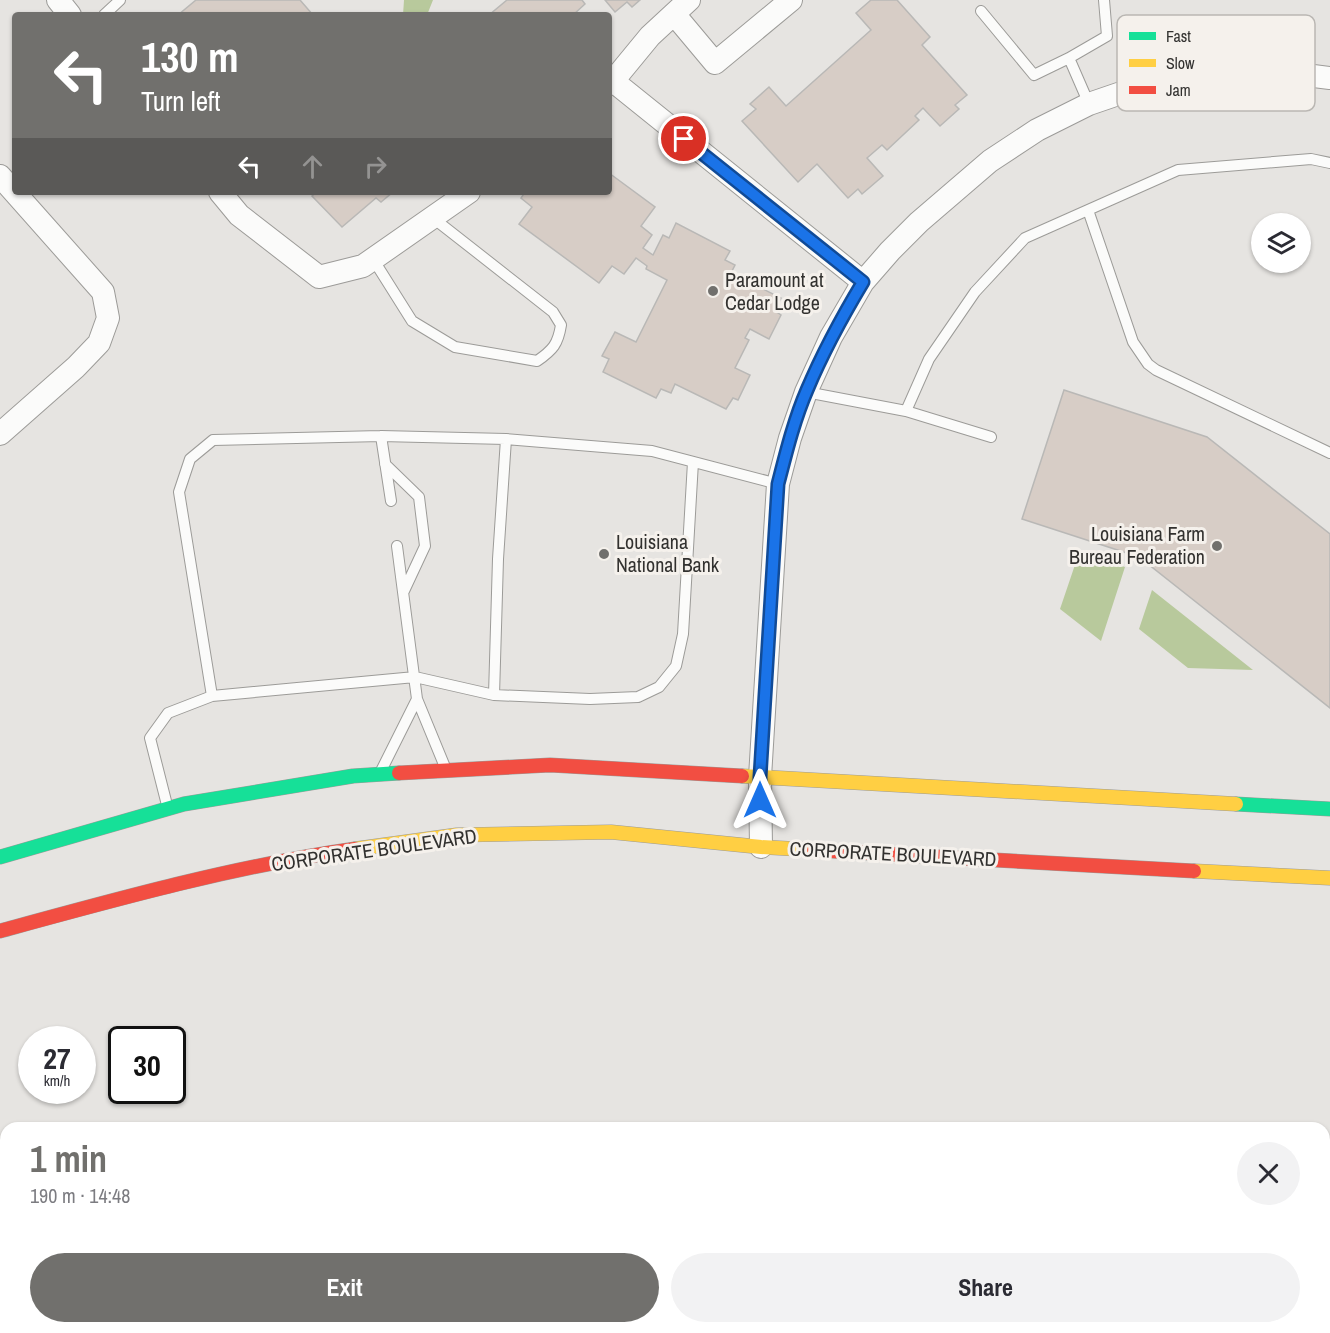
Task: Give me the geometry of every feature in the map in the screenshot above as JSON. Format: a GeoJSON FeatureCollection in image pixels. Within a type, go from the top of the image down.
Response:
{"type":"FeatureCollection","features":[{"type":"Feature","properties":{"kind":"street"},"geometry":{"type":"LineString","coordinates":[[58,0],[68,12]]}},
{"type":"Feature","properties":{"kind":"street"},"geometry":{"type":"LineString","coordinates":[[612,82],[650,36],[682,7],[715,63],[791,0]]}},
{"type":"Feature","properties":{"kind":"street"},"geometry":{"type":"LineString","coordinates":[[1315,76],[1330,78]]}},
{"type":"Feature","properties":{"kind":"street"},"geometry":{"type":"LineString","coordinates":[[612,84],[863,282]]}},
{"type":"Feature","properties":{"kind":"street"},"geometry":{"type":"LineString","coordinates":[[760,847],[760,777],[778,484],[790,438],[806,392],[831,337],[863,282],[918,222],[990,161],[1037,130],[1089,104],[1117,94]]}},
{"type":"Feature","properties":{"kind":"street"},"geometry":{"type":"LineString","coordinates":[[0,176],[12,190]]}},
{"type":"Feature","properties":{"kind":"street"},"geometry":{"type":"LineString","coordinates":[[0,434],[76,367],[99,343],[108,318],[103,292],[17,195]]}},
{"type":"Feature","properties":{"kind":"street"},"geometry":{"type":"LineString","coordinates":[[222,195],[239,215],[319,277],[363,266],[465,195]]}},
{"type":"Feature","properties":{"kind":"street"},"geometry":{"type":"LineString","coordinates":[[0,857],[184,804],[379,774],[550,765],[1330,809]]}},
{"type":"Feature","properties":{"kind":"street","name":"CORPORATE BOULEVARD"},"geometry":{"type":"LineString","coordinates":[[0,931],[120,898],[299,857],[457,835],[611,832],[760,847],[1330,878]]}},
{"type":"Feature","properties":{"kind":"lane"},"geometry":{"type":"LineString","coordinates":[[107,12],[120,0]]}},
{"type":"Feature","properties":{"kind":"lane"},"geometry":{"type":"LineString","coordinates":[[981,11],[1034,75],[1107,36],[1104,0]]}},
{"type":"Feature","properties":{"kind":"lane"},"geometry":{"type":"LineString","coordinates":[[1069,58],[1089,104]]}},
{"type":"Feature","properties":{"kind":"lane"},"geometry":{"type":"LineString","coordinates":[[906,411],[929,359],[975,292],[1025,238],[1178,170],[1311,159],[1330,163]]}},
{"type":"Feature","properties":{"kind":"lane"},"geometry":{"type":"LineString","coordinates":[[1088,210],[1133,342],[1148,364],[1156,370],[1330,453]]}},
{"type":"Feature","properties":{"kind":"lane"},"geometry":{"type":"LineString","coordinates":[[373,259],[412,321],[455,347],[537,362],[549,353],[559,340],[561,325],[553,312],[432,218]]}},
{"type":"Feature","properties":{"kind":"lane"},"geometry":{"type":"LineString","coordinates":[[806,392],[906,411],[991,437]]}},
{"type":"Feature","properties":{"kind":"lane"},"geometry":{"type":"LineString","coordinates":[[212,696],[179,492],[190,459],[213,440],[381,436],[506,439],[652,451],[778,484]]}},
{"type":"Feature","properties":{"kind":"lane"},"geometry":{"type":"LineString","coordinates":[[381,436],[390,501]]}},
{"type":"Feature","properties":{"kind":"lane"},"geometry":{"type":"LineString","coordinates":[[494,695],[498,559],[506,439]]}},
{"type":"Feature","properties":{"kind":"lane"},"geometry":{"type":"LineString","coordinates":[[168,809],[150,738],[168,713],[212,696],[414,677],[494,695],[590,699],[638,697],[659,687],[676,666],[683,634],[693,462]]}},
{"type":"Feature","properties":{"kind":"lane"},"geometry":{"type":"LineString","coordinates":[[385,464],[419,497],[425,546],[404,592]]}},
{"type":"Feature","properties":{"kind":"lane"},"geometry":{"type":"LineString","coordinates":[[397,546],[417,699],[446,771]]}},
{"type":"Feature","properties":{"kind":"lane"},"geometry":{"type":"LineString","coordinates":[[379,774],[417,699]]}},
{"type":"Feature","properties":{"kind":"shaded area"},"geometry":{"type":"Polygon","coordinates":[[[404,0],[433,0],[428,12],[403,12],[404,0]]]}},
{"type":"Feature","properties":{"kind":"shaded area"},"geometry":{"type":"Polygon","coordinates":[[[1079,553],[1125,567],[1101,641],[1060,609],[1079,553]]]}},
{"type":"Feature","properties":{"kind":"shaded area"},"geometry":{"type":"Polygon","coordinates":[[[1152,590],[1253,670],[1188,668],[1139,629],[1152,590]]]}},
{"type":"Feature","properties":{"kind":"building"},"geometry":{"type":"Polygon","coordinates":[[[196,0],[300,0],[310,12],[182,12],[196,0]]]}},
{"type":"Feature","properties":{"kind":"building"},"geometry":{"type":"Polygon","coordinates":[[[507,0],[582,0],[585,4],[576,12],[493,12],[507,0]]]}},
{"type":"Feature","properties":{"kind":"building"},"geometry":{"type":"Polygon","coordinates":[[[605,0],[640,0],[632,7],[627,2],[615,12],[605,0]]]}},
{"type":"Feature","properties":{"kind":"building"},"geometry":{"type":"Polygon","coordinates":[[[871,0],[897,0],[930,37],[922,45],[967,95],[955,105],[959,109],[940,126],[923,108],[915,116],[919,120],[887,150],[882,145],[867,158],[883,176],[862,194],[858,189],[848,198],[817,164],[798,182],[742,121],[756,109],[750,104],[769,87],[786,106],[871,30],[856,13],[871,0]]]}},
{"type":"Feature","properties":{"kind":"building","name":"Paramount at Cedar Lodge"},"geometry":{"type":"Polygon","coordinates":[[[612,175],[655,207],[641,226],[652,235],[643,248],[653,255],[663,235],[669,238],[676,223],[730,251],[725,260],[735,265],[731,273],[781,298],[775,311],[781,315],[769,339],[750,329],[745,338],[749,340],[735,368],[750,375],[738,400],[733,398],[726,409],[675,384],[671,393],[661,389],[656,398],[603,372],[609,359],[602,356],[615,332],[636,342],[667,280],[646,269],[647,266],[636,258],[624,274],[612,266],[599,283],[519,224],[532,207],[521,198],[523,195],[612,195],[612,175]]]}},
{"type":"Feature","properties":{"kind":"building"},"geometry":{"type":"Polygon","coordinates":[[[389,195],[381,202],[376,198],[342,227],[312,196],[389,195]]]}},
{"type":"Feature","properties":{"kind":"building","name":"Louisiana Farm Bureau Federation"},"geometry":{"type":"Polygon","coordinates":[[[1064,390],[1207,437],[1330,534],[1330,708],[1139,557],[1022,519],[1064,390]]]}},
{"type":"Feature","properties":{"kind":"traffic: fast"},"geometry":{"type":"LineString","coordinates":[[0,857],[184,804],[353,776],[399,773]]}},
{"type":"Feature","properties":{"kind":"traffic: fast"},"geometry":{"type":"LineString","coordinates":[[1236,804],[1330,809]]}},
{"type":"Feature","properties":{"kind":"traffic: slow"},"geometry":{"type":"LineString","coordinates":[[742,776],[1236,804]]}},
{"type":"Feature","properties":{"kind":"traffic: slow"},"geometry":{"type":"LineString","coordinates":[[355,849],[457,835],[611,832],[814,850]]}},
{"type":"Feature","properties":{"kind":"traffic: slow"},"geometry":{"type":"LineString","coordinates":[[1194,871],[1330,878]]}},
{"type":"Feature","properties":{"kind":"traffic: jam"},"geometry":{"type":"LineString","coordinates":[[399,773],[550,765],[742,776]]}},
{"type":"Feature","properties":{"kind":"traffic: jam"},"geometry":{"type":"LineString","coordinates":[[0,931],[132,895],[221,874],[355,849]]}},
{"type":"Feature","properties":{"kind":"traffic: jam"},"geometry":{"type":"LineString","coordinates":[[814,850],[1194,871]]}},
{"type":"Feature","properties":{"kind":"place","name":"Paramount at Cedar Lodge"},"geometry":{"type":"Point","coordinates":[713,291]}},
{"type":"Feature","properties":{"kind":"place","name":"Louisiana Farm Bureau Federation"},"geometry":{"type":"Point","coordinates":[1217,546]}},
{"type":"Feature","properties":{"kind":"place","name":"Louisiana National Bank"},"geometry":{"type":"Point","coordinates":[604,554]}},
{"type":"Feature","properties":{"kind":"route"},"geometry":{"type":"LineString","coordinates":[[684,139],[863,282],[831,337],[806,392],[790,438],[778,484],[760,800]]}}]}
